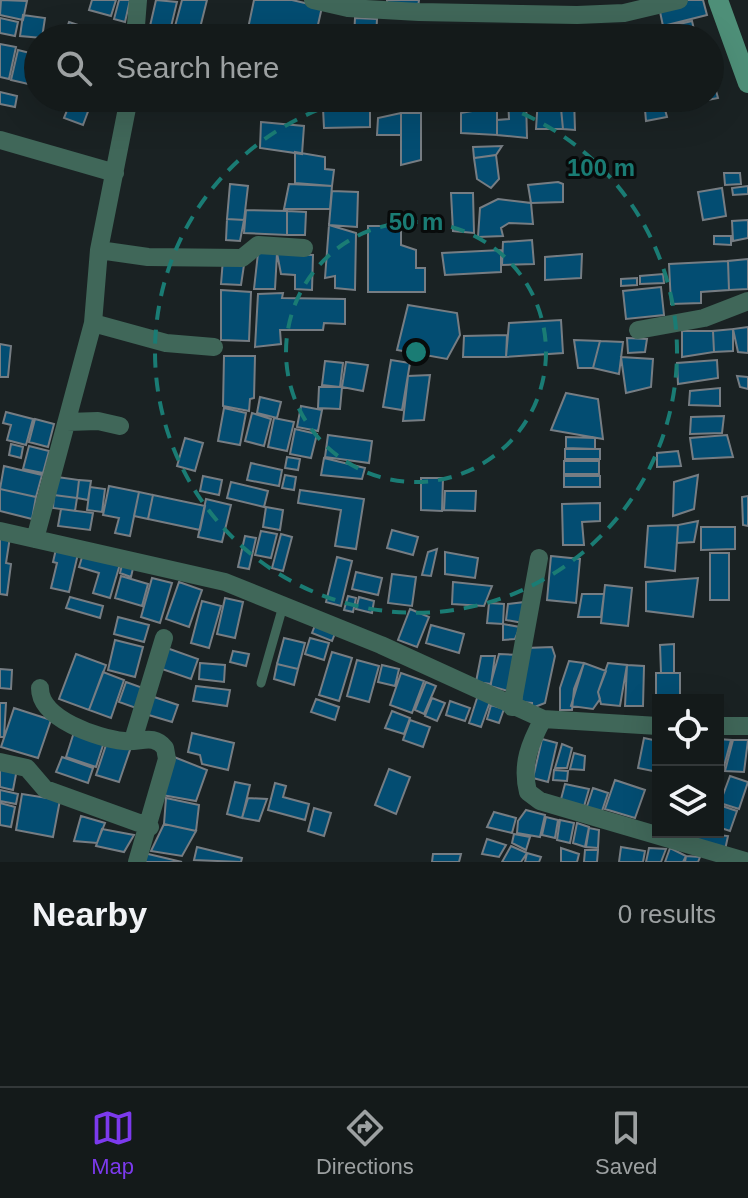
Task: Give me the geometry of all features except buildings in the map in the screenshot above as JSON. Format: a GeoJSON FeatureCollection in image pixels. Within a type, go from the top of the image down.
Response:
{"type":"FeatureCollection","features":[{"type":"Feature","properties":{"kind":"main road"},"geometry":{"type":"LineString","coordinates":[[718,0],[748,83]]}},
{"type":"Feature","properties":{"kind":"street"},"geometry":{"type":"LineString","coordinates":[[136,24],[138,0]]}},
{"type":"Feature","properties":{"kind":"street"},"geometry":{"type":"LineString","coordinates":[[314,0],[348,8],[577,15],[624,13],[679,0]]}},
{"type":"Feature","properties":{"kind":"street"},"geometry":{"type":"LineString","coordinates":[[35,539],[93,323],[99,250],[126,112]]}},
{"type":"Feature","properties":{"kind":"street"},"geometry":{"type":"LineString","coordinates":[[0,140],[115,173]]}},
{"type":"Feature","properties":{"kind":"street"},"geometry":{"type":"LineString","coordinates":[[99,250],[148,257],[242,258],[258,245],[304,248]]}},
{"type":"Feature","properties":{"kind":"street"},"geometry":{"type":"LineString","coordinates":[[638,330],[704,318],[748,301]]}},
{"type":"Feature","properties":{"kind":"street"},"geometry":{"type":"LineString","coordinates":[[93,323],[166,343],[214,347]]}},
{"type":"Feature","properties":{"kind":"street"},"geometry":{"type":"LineString","coordinates":[[67,422],[98,421],[120,426]]}},
{"type":"Feature","properties":{"kind":"street"},"geometry":{"type":"LineString","coordinates":[[0,531],[185,570],[381,645],[543,719],[593,725],[652,726]]}},
{"type":"Feature","properties":{"kind":"street"},"geometry":{"type":"LineString","coordinates":[[512,707],[539,558]]}},
{"type":"Feature","properties":{"kind":"street"},"geometry":{"type":"LineString","coordinates":[[133,740],[164,638]]}},
{"type":"Feature","properties":{"kind":"street"},"geometry":{"type":"LineString","coordinates":[[40,688],[45,708],[58,719],[116,739],[149,738],[165,748],[167,759],[150,827],[137,862]]}},
{"type":"Feature","properties":{"kind":"street"},"geometry":{"type":"LineString","coordinates":[[543,719],[529,745],[524,769],[528,792],[540,801],[748,862]]}},
{"type":"Feature","properties":{"kind":"street"},"geometry":{"type":"LineString","coordinates":[[724,726],[748,726]]}},
{"type":"Feature","properties":{"kind":"street"},"geometry":{"type":"LineString","coordinates":[[0,762],[27,768],[45,789],[150,827]]}},
{"type":"Feature","properties":{"kind":"lane"},"geometry":{"type":"LineString","coordinates":[[261,683],[283,606]]}}]}
